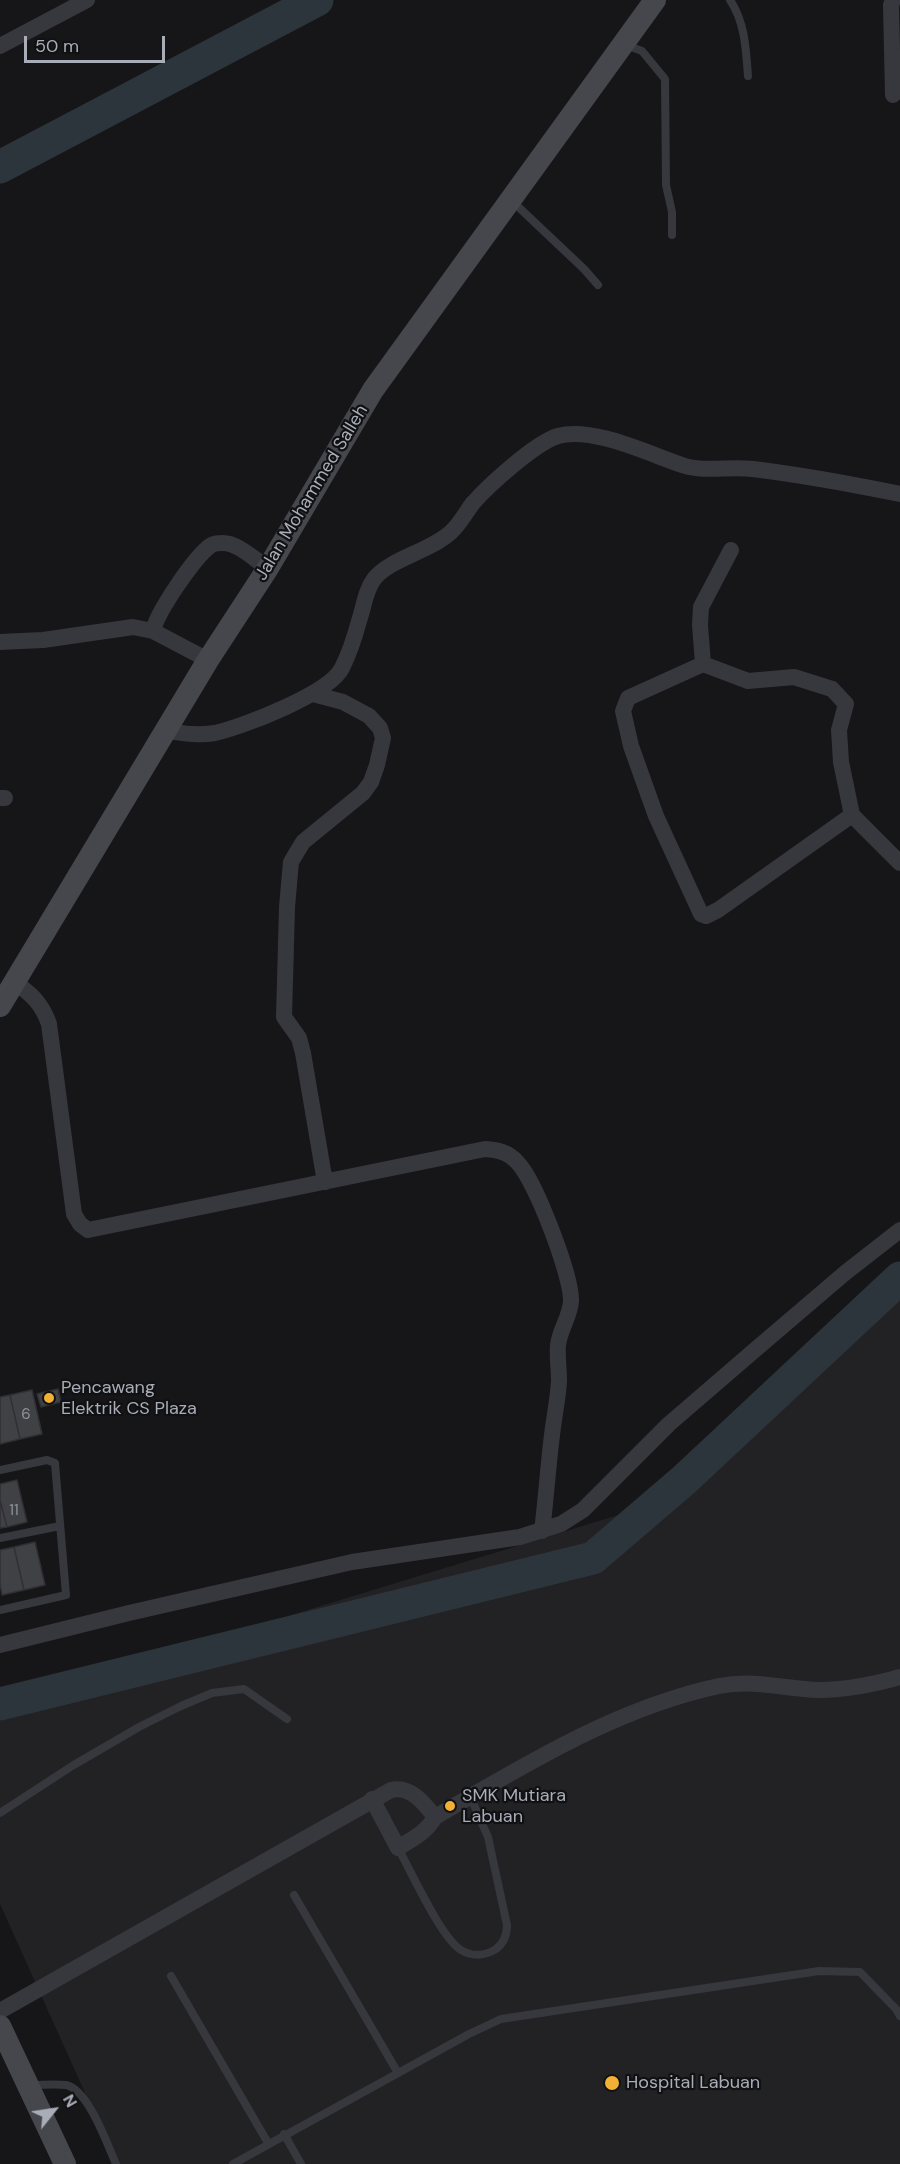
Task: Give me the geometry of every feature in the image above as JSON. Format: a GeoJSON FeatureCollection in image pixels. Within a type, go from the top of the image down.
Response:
{"type":"FeatureCollection","features":[{"type":"Feature","properties":{"kind":"main road","name":"Jalan Mohammed Salleh"},"geometry":{"type":"LineString","coordinates":[[0,1006],[373,390],[654,0]]}},
{"type":"Feature","properties":{"kind":"main road"},"geometry":{"type":"LineString","coordinates":[[0,2026],[65,2164]]}},
{"type":"Feature","properties":{"kind":"street"},"geometry":{"type":"LineString","coordinates":[[0,46],[87,0]]}},
{"type":"Feature","properties":{"kind":"street"},"geometry":{"type":"LineString","coordinates":[[893,0],[891,5],[893,95]]}},
{"type":"Feature","properties":{"kind":"street"},"geometry":{"type":"LineString","coordinates":[[166,731],[195,735],[238,726],[313,694],[326,686],[342,670],[368,588],[376,577],[383,570],[428,548],[452,532],[489,485],[539,447],[558,436],[600,437],[688,467],[760,470],[825,478],[900,494]]}},
{"type":"Feature","properties":{"kind":"street"},"geometry":{"type":"LineString","coordinates":[[153,631],[155,622],[171,595],[213,544],[227,543],[234,546],[267,568]]}},
{"type":"Feature","properties":{"kind":"street"},"geometry":{"type":"LineString","coordinates":[[703,664],[701,607],[731,550]]}},
{"type":"Feature","properties":{"kind":"street"},"geometry":{"type":"LineString","coordinates":[[0,642],[43,640],[133,627],[153,631],[208,660]]}},
{"type":"Feature","properties":{"kind":"street"},"geometry":{"type":"LineString","coordinates":[[852,815],[718,910],[706,916],[701,914],[656,816],[631,746],[623,711],[625,701],[703,664],[748,681],[794,677],[832,689],[846,704],[840,730],[841,762],[852,815],[900,863]]}},
{"type":"Feature","properties":{"kind":"street"},"geometry":{"type":"LineString","coordinates":[[313,694],[343,702],[369,716],[380,728],[383,738],[378,765],[371,782],[363,793],[303,842],[291,862],[287,907],[284,1017],[299,1038],[303,1053],[325,1182]]}},
{"type":"Feature","properties":{"kind":"street"},"geometry":{"type":"LineString","coordinates":[[14,982],[33,995],[45,1012],[49,1024],[74,1214],[80,1224],[88,1230],[485,1149],[497,1150],[509,1155],[519,1164],[554,1238],[566,1273],[571,1301],[568,1318],[560,1333],[558,1347],[559,1381],[542,1531]]}},
{"type":"Feature","properties":{"kind":"street"},"geometry":{"type":"LineString","coordinates":[[0,1645],[352,1562],[520,1537],[561,1524],[583,1510],[669,1424],[844,1274],[900,1230]]}},
{"type":"Feature","properties":{"kind":"street"},"geometry":{"type":"LineString","coordinates":[[372,1799],[398,1848],[424,1831],[435,1817],[470,1796],[573,1739],[644,1708],[720,1686],[760,1683],[820,1690],[872,1684],[900,1677]]}},
{"type":"Feature","properties":{"kind":"street"},"geometry":{"type":"LineString","coordinates":[[0,2011],[391,1790],[404,1789],[413,1794],[435,1817]]}},
{"type":"Feature","properties":{"kind":"lane"},"geometry":{"type":"LineString","coordinates":[[730,0],[740,21],[746,44],[748,76]]}},
{"type":"Feature","properties":{"kind":"lane"},"geometry":{"type":"LineString","coordinates":[[623,44],[642,51],[665,79],[666,185],[672,212],[672,235]]}},
{"type":"Feature","properties":{"kind":"lane"},"geometry":{"type":"LineString","coordinates":[[511,200],[598,285]]}},
{"type":"Feature","properties":{"kind":"lane"},"geometry":{"type":"LineString","coordinates":[[0,1470],[47,1460],[55,1463],[66,1595],[0,1610]]}},
{"type":"Feature","properties":{"kind":"lane"},"geometry":{"type":"LineString","coordinates":[[0,1538],[60,1526]]}},
{"type":"Feature","properties":{"kind":"lane"},"geometry":{"type":"LineString","coordinates":[[0,1813],[72,1766],[139,1727],[181,1706],[212,1694],[244,1689],[287,1719]]}},
{"type":"Feature","properties":{"kind":"lane"},"geometry":{"type":"LineString","coordinates":[[398,1848],[446,1936],[460,1950],[472,1955],[488,1953],[496,1949],[507,1933],[507,1925],[488,1837],[470,1796]]}},
{"type":"Feature","properties":{"kind":"lane"},"geometry":{"type":"LineString","coordinates":[[294,1895],[398,2073]]}},
{"type":"Feature","properties":{"kind":"lane"},"geometry":{"type":"LineString","coordinates":[[236,2163],[284,2134],[501,2019],[819,1971],[860,1972],[900,2016]]}},
{"type":"Feature","properties":{"kind":"lane"},"geometry":{"type":"LineString","coordinates":[[171,1976],[268,2143]]}},
{"type":"Feature","properties":{"kind":"lane"},"geometry":{"type":"LineString","coordinates":[[28,2085],[67,2085],[78,2091],[87,2102],[116,2164]]}},
{"type":"Feature","properties":{"kind":"lane"},"geometry":{"type":"LineString","coordinates":[[284,2134],[301,2164]]}},
{"type":"Feature","properties":{"kind":"shaded area","name":"SMK Mutiara Labuan"},"geometry":{"type":"Polygon","coordinates":[[[900,1280],[900,2164],[117,2164],[0,1904],[0,1707],[72,1682],[625,1513],[900,1280]]]}},
{"type":"Feature","properties":{"kind":"building","name":"Pencawang Elektrik CS Plaza"},"geometry":{"type":"Polygon","coordinates":[[[58,1389],[61,1402],[41,1407],[37,1394],[58,1389]]]}},
{"type":"Feature","properties":{"kind":"building"},"geometry":{"type":"Polygon","coordinates":[[[32,1390],[42,1434],[20,1439],[10,1395],[32,1390]]]}},
{"type":"Feature","properties":{"kind":"building"},"geometry":{"type":"Polygon","coordinates":[[[10,1395],[20,1439],[0,1444],[0,1397],[10,1395]]]}},
{"type":"Feature","properties":{"kind":"building"},"geometry":{"type":"Polygon","coordinates":[[[17,1480],[27,1522],[7,1527],[0,1500],[0,1484],[17,1480]]]}},
{"type":"Feature","properties":{"kind":"building"},"geometry":{"type":"Polygon","coordinates":[[[0,1500],[7,1527],[0,1528],[0,1500]]]}},
{"type":"Feature","properties":{"kind":"building"},"geometry":{"type":"Polygon","coordinates":[[[35,1542],[45,1585],[24,1590],[14,1547],[35,1542]]]}},
{"type":"Feature","properties":{"kind":"building"},"geometry":{"type":"Polygon","coordinates":[[[14,1547],[24,1590],[2,1595],[0,1550],[14,1547]]]}},
{"type":"Feature","properties":{"kind":"waterway"},"geometry":{"type":"LineString","coordinates":[[0,167],[317,0]]}},
{"type":"Feature","properties":{"kind":"waterway"},"geometry":{"type":"LineString","coordinates":[[0,1704],[593,1558],[684,1480],[900,1278]]}},
{"type":"Feature","properties":{"kind":"place","name":"Pencawang Elektrik CS Plaza"},"geometry":{"type":"Point","coordinates":[49,1398]}},
{"type":"Feature","properties":{"kind":"place","name":"SMK Mutiara Labuan"},"geometry":{"type":"Point","coordinates":[450,1806]}},
{"type":"Feature","properties":{"kind":"place","name":"Hospital Labuan"},"geometry":{"type":"Point","coordinates":[612,2083]}}]}
